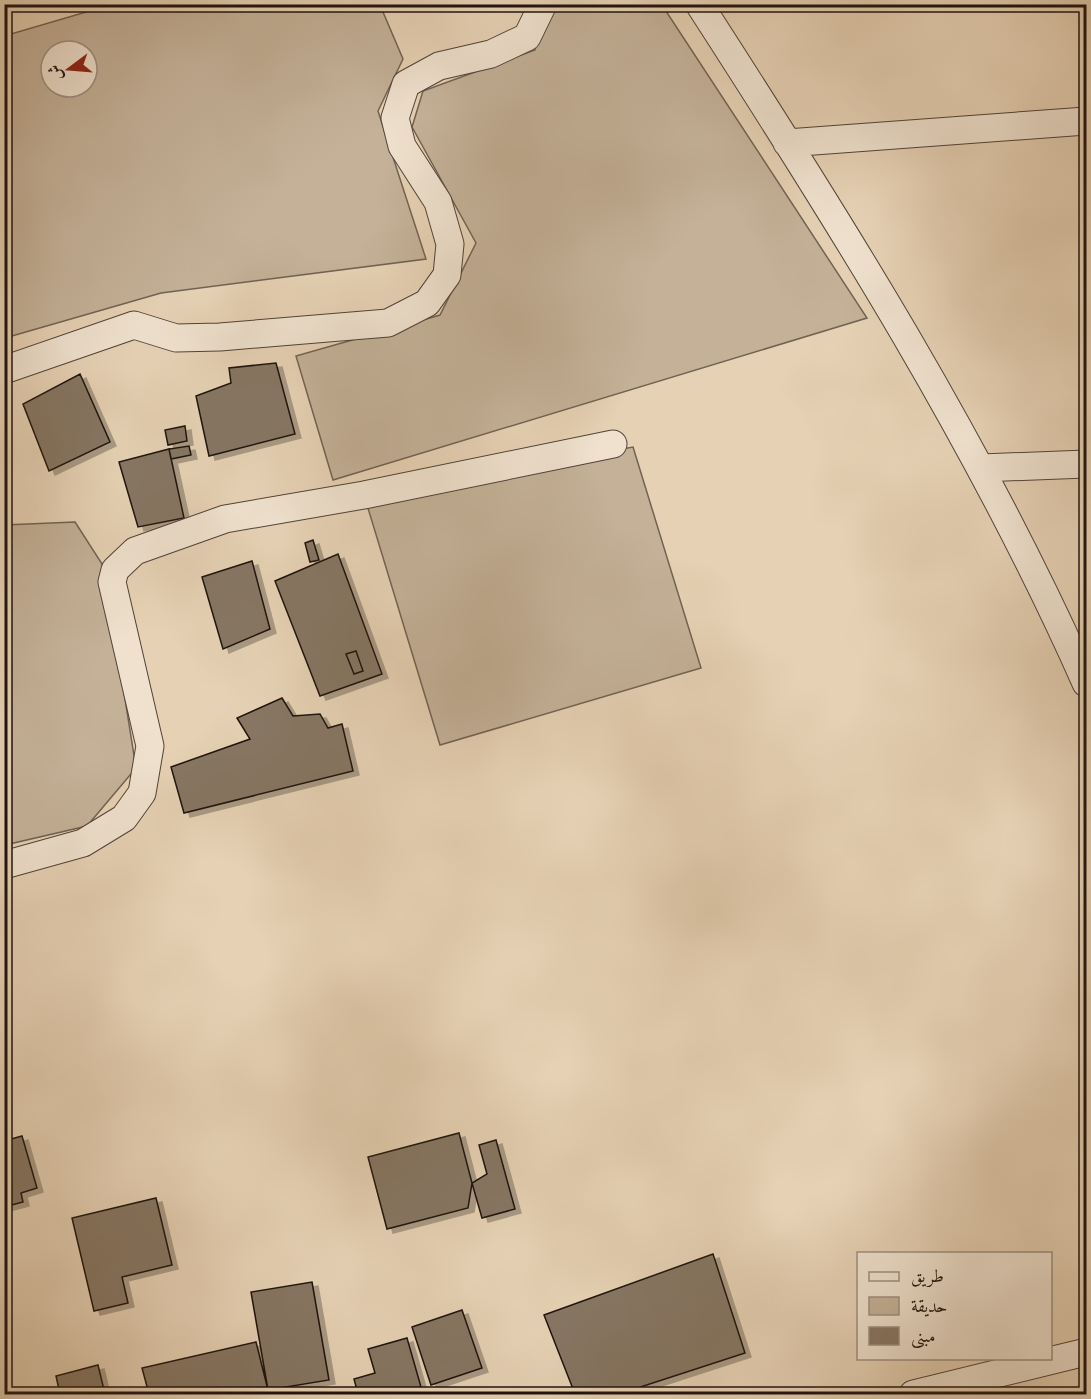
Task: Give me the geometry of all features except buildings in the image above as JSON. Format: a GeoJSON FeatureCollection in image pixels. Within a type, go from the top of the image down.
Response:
{"type":"FeatureCollection","features":[{"type":"Feature","properties":{"kind":"street"},"geometry":{"type":"LineString","coordinates":[[4,370],[134,325],[176,338],[220,337],[388,324],[427,303],[447,275],[450,244],[438,202],[402,146],[395,118],[406,84],[439,66],[491,54],[527,37],[543,4]]}},
{"type":"Feature","properties":{"kind":"street"},"geometry":{"type":"LineString","coordinates":[[699,4],[896,317],[981,468],[1046,592],[1086,683]]}},
{"type":"Feature","properties":{"kind":"street"},"geometry":{"type":"LineString","coordinates":[[787,143],[1086,121]]}},
{"type":"Feature","properties":{"kind":"street"},"geometry":{"type":"LineString","coordinates":[[4,865],[83,843],[124,818],[142,793],[150,746],[112,582],[115,570],[135,551],[225,519],[364,495],[613,444]]}},
{"type":"Feature","properties":{"kind":"street"},"geometry":{"type":"LineString","coordinates":[[981,468],[1086,464]]}},
{"type":"Feature","properties":{"kind":"street"},"geometry":{"type":"LineString","coordinates":[[913,1395],[1086,1352]]}},
{"type":"Feature","properties":{"kind":"green space"},"geometry":{"type":"Polygon","coordinates":[[[110,5],[380,5],[403,59],[378,111],[426,259],[161,293],[5,338],[4,36],[110,5]]]}},
{"type":"Feature","properties":{"kind":"green space"},"geometry":{"type":"Polygon","coordinates":[[[549,5],[662,5],[867,318],[333,480],[296,356],[440,315],[476,243],[412,127],[423,91],[535,50],[549,5]]]}},
{"type":"Feature","properties":{"kind":"green space"},"geometry":{"type":"Polygon","coordinates":[[[633,447],[701,668],[440,745],[364,495],[633,447]]]}},
{"type":"Feature","properties":{"kind":"green space"},"geometry":{"type":"Polygon","coordinates":[[[75,522],[104,567],[136,768],[87,826],[5,845],[4,525],[75,522]]]}}]}
